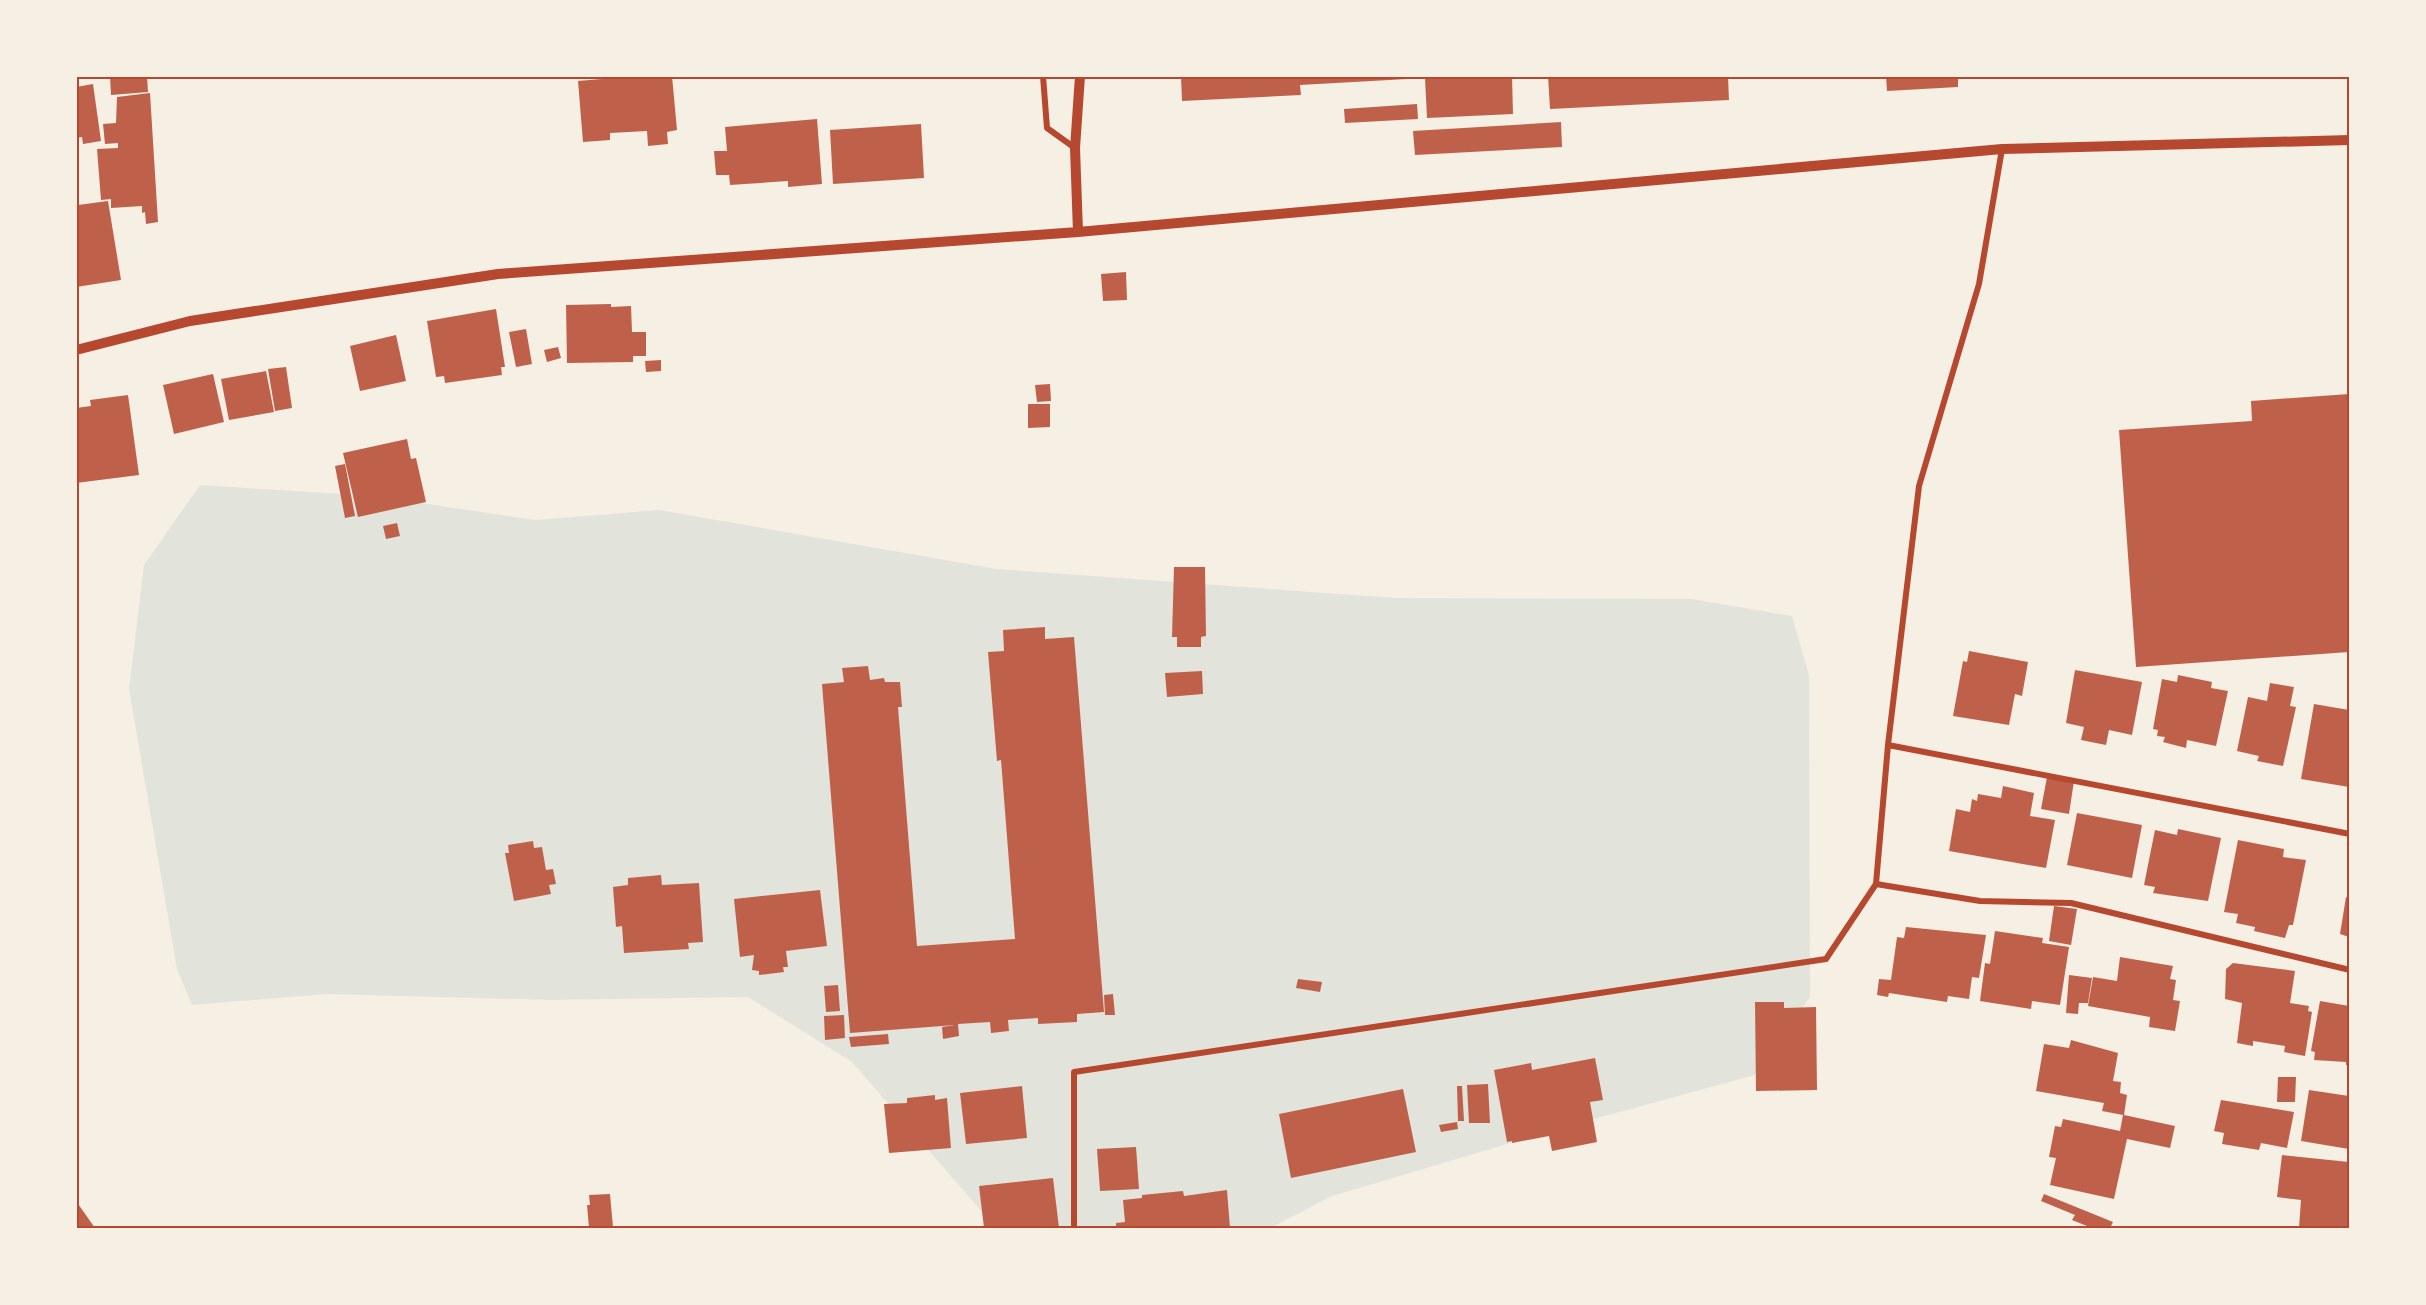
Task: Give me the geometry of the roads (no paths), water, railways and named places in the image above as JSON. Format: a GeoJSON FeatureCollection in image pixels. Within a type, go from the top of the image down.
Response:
{"type":"FeatureCollection","features":[{"type":"Feature","properties":{"kind":"street"},"geometry":{"type":"LineString","coordinates":[[1043,76],[1047,128],[1075,148]]}},
{"type":"Feature","properties":{"kind":"street"},"geometry":{"type":"LineString","coordinates":[[1078,232],[1075,148],[1080,76]]}},
{"type":"Feature","properties":{"kind":"street"},"geometry":{"type":"LineString","coordinates":[[76,350],[190,321],[498,274],[1078,232],[2002,149],[2349,140]]}},
{"type":"Feature","properties":{"kind":"street"},"geometry":{"type":"LineString","coordinates":[[1074,1228],[1074,1072],[1826,959],[1876,884],[1888,745],[1919,486],[1979,285],[2002,149]]}},
{"type":"Feature","properties":{"kind":"street"},"geometry":{"type":"LineString","coordinates":[[1888,745],[2349,834]]}},
{"type":"Feature","properties":{"kind":"street"},"geometry":{"type":"LineString","coordinates":[[1876,884],[1980,901],[2072,903],[2349,970]]}}]}
